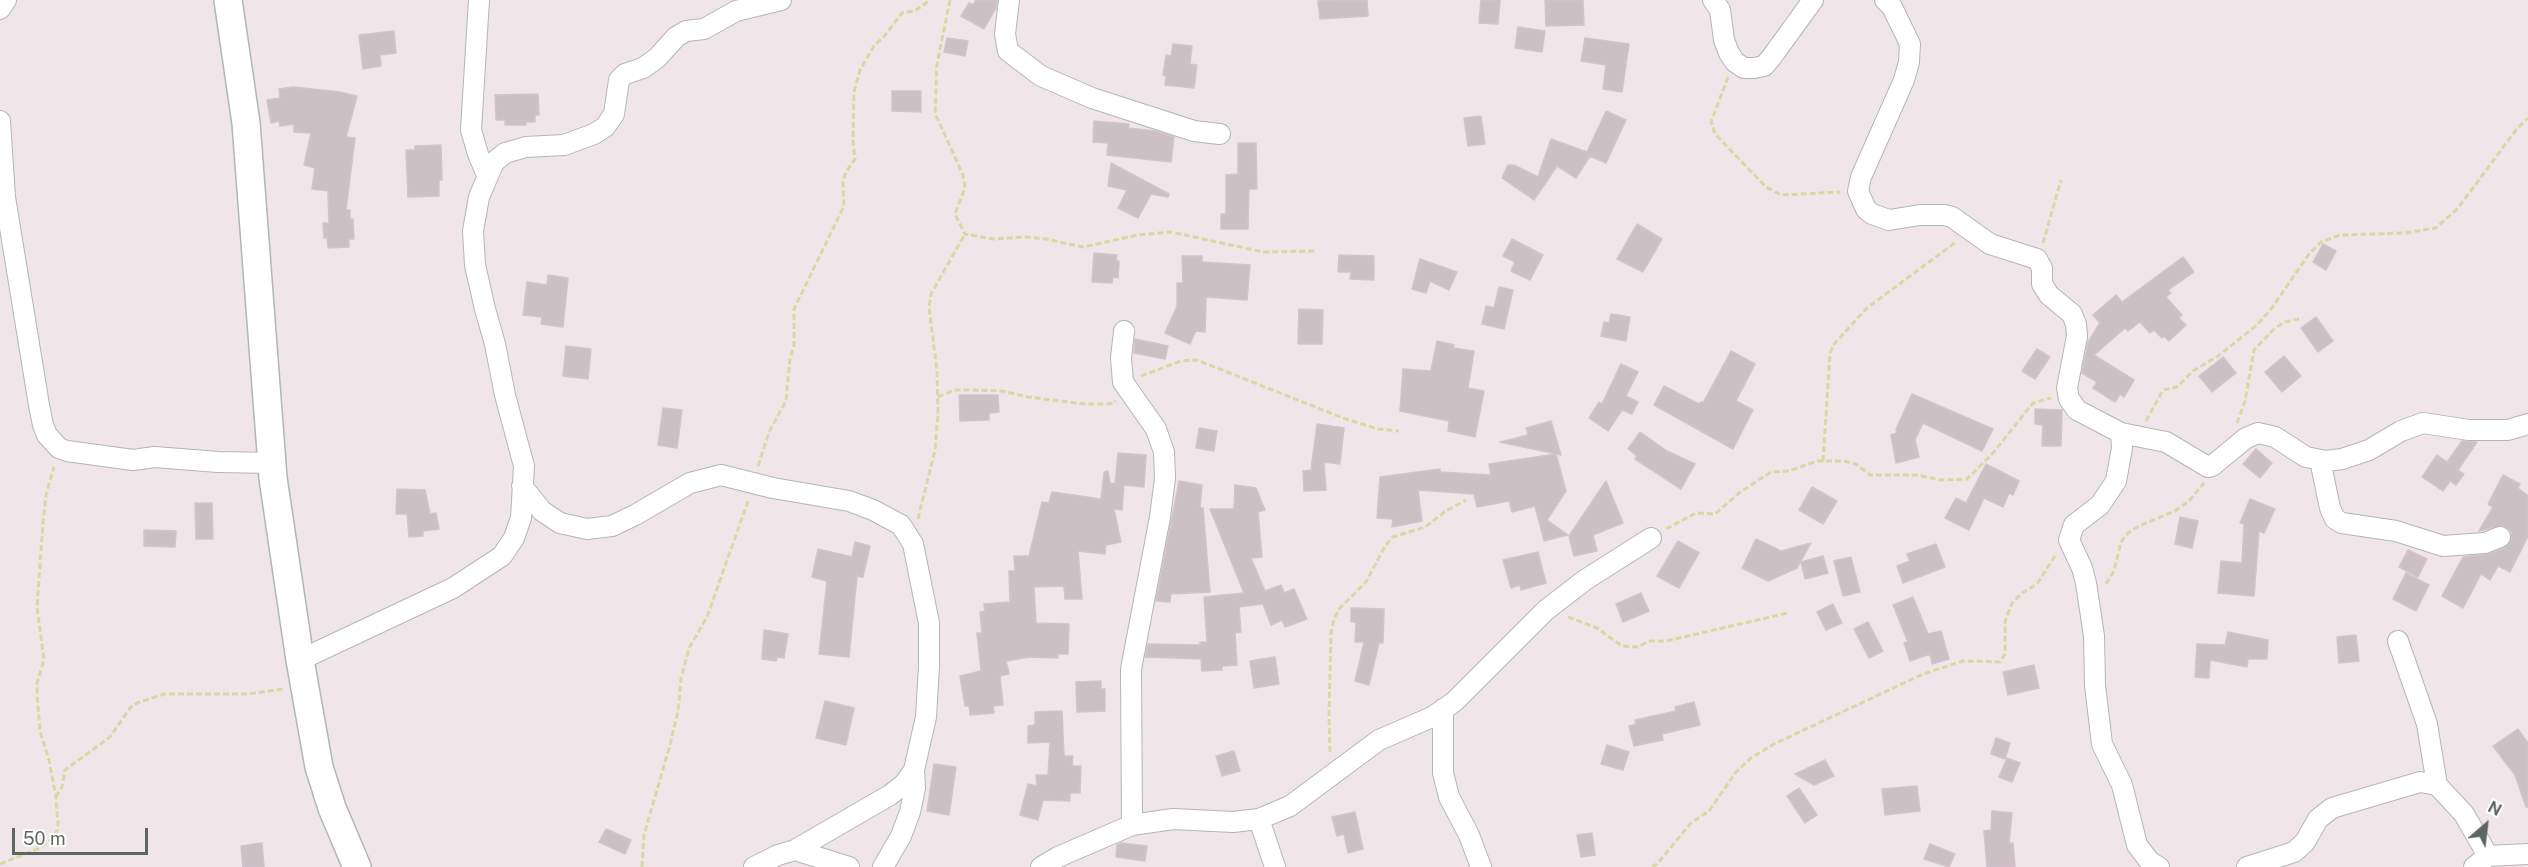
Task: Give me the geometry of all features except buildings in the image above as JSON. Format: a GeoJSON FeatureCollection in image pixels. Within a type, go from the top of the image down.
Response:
{"type":"FeatureCollection","features":[{"type":"Feature","properties":{"kind":"street"},"geometry":{"type":"LineString","coordinates":[[0,9],[6,0]]}},
{"type":"Feature","properties":{"kind":"street"},"geometry":{"type":"LineString","coordinates":[[228,0],[246,123],[272,463],[302,672],[319,767],[332,808],[357,867]]}},
{"type":"Feature","properties":{"kind":"street"},"geometry":{"type":"LineString","coordinates":[[479,0],[471,130],[487,175]]}},
{"type":"Feature","properties":{"kind":"street"},"geometry":{"type":"LineString","coordinates":[[302,672],[453,588],[502,556],[514,538],[521,518],[524,466],[475,265],[472,231],[479,197],[494,162],[506,153],[526,147],[564,145],[594,134],[605,127],[614,114],[620,80],[625,74],[643,68],[657,58],[676,37],[686,31],[704,29],[736,11],[781,0]]}},
{"type":"Feature","properties":{"kind":"street"},"geometry":{"type":"LineString","coordinates":[[1009,0],[1005,34],[1008,51],[1041,76],[1092,98],[1194,130],[1220,134]]}},
{"type":"Feature","properties":{"kind":"street"},"geometry":{"type":"LineString","coordinates":[[1713,0],[1720,10],[1724,40],[1735,62],[1744,68],[1764,66],[1813,0]]}},
{"type":"Feature","properties":{"kind":"street"},"geometry":{"type":"LineString","coordinates":[[1885,0],[1892,7],[1910,44],[1909,62],[1904,80],[1861,177],[1858,191],[1866,209],[1880,218],[1889,220],[1944,214],[1952,217],[1990,244],[2037,259],[2042,268],[2042,284],[2049,295],[2072,314],[2076,324],[2077,336],[2067,388],[2068,395],[2077,410],[2128,434],[2166,442],[2204,466],[2220,459],[2252,435],[2265,433],[2306,457],[2320,460],[2342,459],[2369,450],[2407,428],[2423,423],[2469,430],[2508,430],[2528,424]]}},
{"type":"Feature","properties":{"kind":"street"},"geometry":{"type":"LineString","coordinates":[[0,121],[4,197],[43,425],[47,435],[59,448],[67,452],[133,460],[155,457],[272,463]]}},
{"type":"Feature","properties":{"kind":"street"},"geometry":{"type":"LineString","coordinates":[[1124,331],[1121,358],[1126,388],[1156,429],[1164,452],[1165,478],[1160,517],[1131,669],[1132,825]]}},
{"type":"Feature","properties":{"kind":"street"},"geometry":{"type":"LineString","coordinates":[[2128,434],[2122,448],[2116,481],[2100,505],[2074,525],[2069,540],[2082,568],[2090,608],[2102,744],[2122,785],[2137,845],[2150,862],[2159,867]]}},
{"type":"Feature","properties":{"kind":"street"},"geometry":{"type":"LineString","coordinates":[[2320,460],[2330,508],[2335,519],[2342,523],[2396,531],[2443,546],[2485,543],[2499,537]]}},
{"type":"Feature","properties":{"kind":"street"},"geometry":{"type":"LineString","coordinates":[[522,486],[542,511],[560,523],[587,529],[612,526],[690,483],[721,475],[849,501],[873,510],[901,525],[913,544],[929,623],[929,666],[926,717],[914,770],[915,788],[910,812],[901,837],[883,867]]}},
{"type":"Feature","properties":{"kind":"street"},"geometry":{"type":"LineString","coordinates":[[1053,864],[1132,825],[1173,819],[1233,822],[1260,819],[1290,806],[1379,740],[1432,717],[1454,702],[1546,610],[1585,580],[1652,538]]}},
{"type":"Feature","properties":{"kind":"street"},"geometry":{"type":"LineString","coordinates":[[2398,641],[2427,724],[2437,785],[2464,814],[2481,862],[2528,854]]}},
{"type":"Feature","properties":{"kind":"street"},"geometry":{"type":"LineString","coordinates":[[1443,709],[1443,773],[1449,797],[1469,835],[1481,867]]}},
{"type":"Feature","properties":{"kind":"street"},"geometry":{"type":"LineString","coordinates":[[754,867],[778,855],[795,850],[890,795],[904,784],[914,770]]}},
{"type":"Feature","properties":{"kind":"street"},"geometry":{"type":"LineString","coordinates":[[2247,867],[2294,852],[2305,842],[2318,819],[2343,803],[2385,793],[2407,784],[2420,782],[2437,785]]}},
{"type":"Feature","properties":{"kind":"street"},"geometry":{"type":"LineString","coordinates":[[1260,819],[1275,867]]}},
{"type":"Feature","properties":{"kind":"street"},"geometry":{"type":"LineString","coordinates":[[795,850],[849,867]]}},
{"type":"Feature","properties":{"kind":"path"},"geometry":{"type":"LineString","coordinates":[[642,867],[644,835],[670,745],[684,668],[690,648],[707,616],[722,577],[769,432],[786,401],[790,358],[794,346],[794,309],[844,206],[843,181],[855,159],[854,92],[860,70],[870,51],[902,13],[915,10],[930,0]]}},
{"type":"Feature","properties":{"kind":"path"},"geometry":{"type":"LineString","coordinates":[[950,0],[936,64],[935,113],[963,175],[965,188],[955,214],[965,234]]}},
{"type":"Feature","properties":{"kind":"path"},"geometry":{"type":"LineString","coordinates":[[1735,62],[1711,122],[1715,134],[1766,187],[1781,195],[1858,191]]}},
{"type":"Feature","properties":{"kind":"path"},"geometry":{"type":"LineString","coordinates":[[2128,434],[2149,417],[2163,390],[2174,389],[2193,371],[2218,356],[2257,325],[2271,309],[2309,254],[2321,242],[2340,235],[2405,233],[2436,228],[2458,208],[2516,130],[2528,118]]}},
{"type":"Feature","properties":{"kind":"path"},"geometry":{"type":"LineString","coordinates":[[2037,259],[2061,180]]}},
{"type":"Feature","properties":{"kind":"path"},"geometry":{"type":"LineString","coordinates":[[1823,461],[1830,353],[1834,344],[1867,308],[1970,231]]}},
{"type":"Feature","properties":{"kind":"path"},"geometry":{"type":"LineString","coordinates":[[965,234],[993,239],[1026,237],[1046,239],[1083,247],[1138,235],[1171,232],[1263,252],[1315,251]]}},
{"type":"Feature","properties":{"kind":"path"},"geometry":{"type":"LineString","coordinates":[[913,544],[935,450],[938,396],[933,329],[928,307],[931,294],[965,234]]}},
{"type":"Feature","properties":{"kind":"path"},"geometry":{"type":"LineString","coordinates":[[2090,608],[2114,571],[2121,542],[2139,526],[2160,519],[2189,501],[2202,488],[2220,459],[2245,401],[2254,350],[2280,325],[2291,319],[2303,318]]}},
{"type":"Feature","properties":{"kind":"path"},"geometry":{"type":"LineString","coordinates":[[938,396],[954,390],[1002,391],[1028,397],[1110,404],[1126,388],[1181,362],[1197,360],[1343,418],[1378,429],[1400,431]]}},
{"type":"Feature","properties":{"kind":"path"},"geometry":{"type":"LineString","coordinates":[[1652,538],[1674,523],[1696,513],[1715,514],[1738,493],[1771,472],[1789,471],[1823,461],[1844,461],[1856,464],[1870,475],[1917,475],[1941,480],[1967,479],[1993,453],[2033,403],[2068,395]]}},
{"type":"Feature","properties":{"kind":"path"},"geometry":{"type":"LineString","coordinates":[[0,864],[40,848],[57,831],[56,797],[38,718],[37,683],[44,660],[37,607],[46,495],[54,467],[67,452]]}},
{"type":"Feature","properties":{"kind":"path"},"geometry":{"type":"LineString","coordinates":[[1331,775],[1329,715],[1334,619],[1340,608],[1366,582],[1385,546],[1393,537],[1425,527],[1446,511],[1466,500]]}},
{"type":"Feature","properties":{"kind":"path"},"geometry":{"type":"LineString","coordinates":[[1652,867],[1658,864],[1691,823],[1709,812],[1736,772],[1751,758],[1774,744],[1923,674],[1963,661],[2000,662],[2005,654],[2005,622],[2012,603],[2022,593],[2037,584],[2051,561],[2069,540]]}},
{"type":"Feature","properties":{"kind":"path"},"geometry":{"type":"LineString","coordinates":[[1546,610],[1597,628],[1622,646],[1637,647],[1650,641],[1666,641],[1691,633],[1788,613]]}},
{"type":"Feature","properties":{"kind":"path"},"geometry":{"type":"LineString","coordinates":[[56,797],[62,787],[63,775],[70,765],[110,737],[130,708],[143,700],[164,694],[248,694],[302,672]]}}]}
